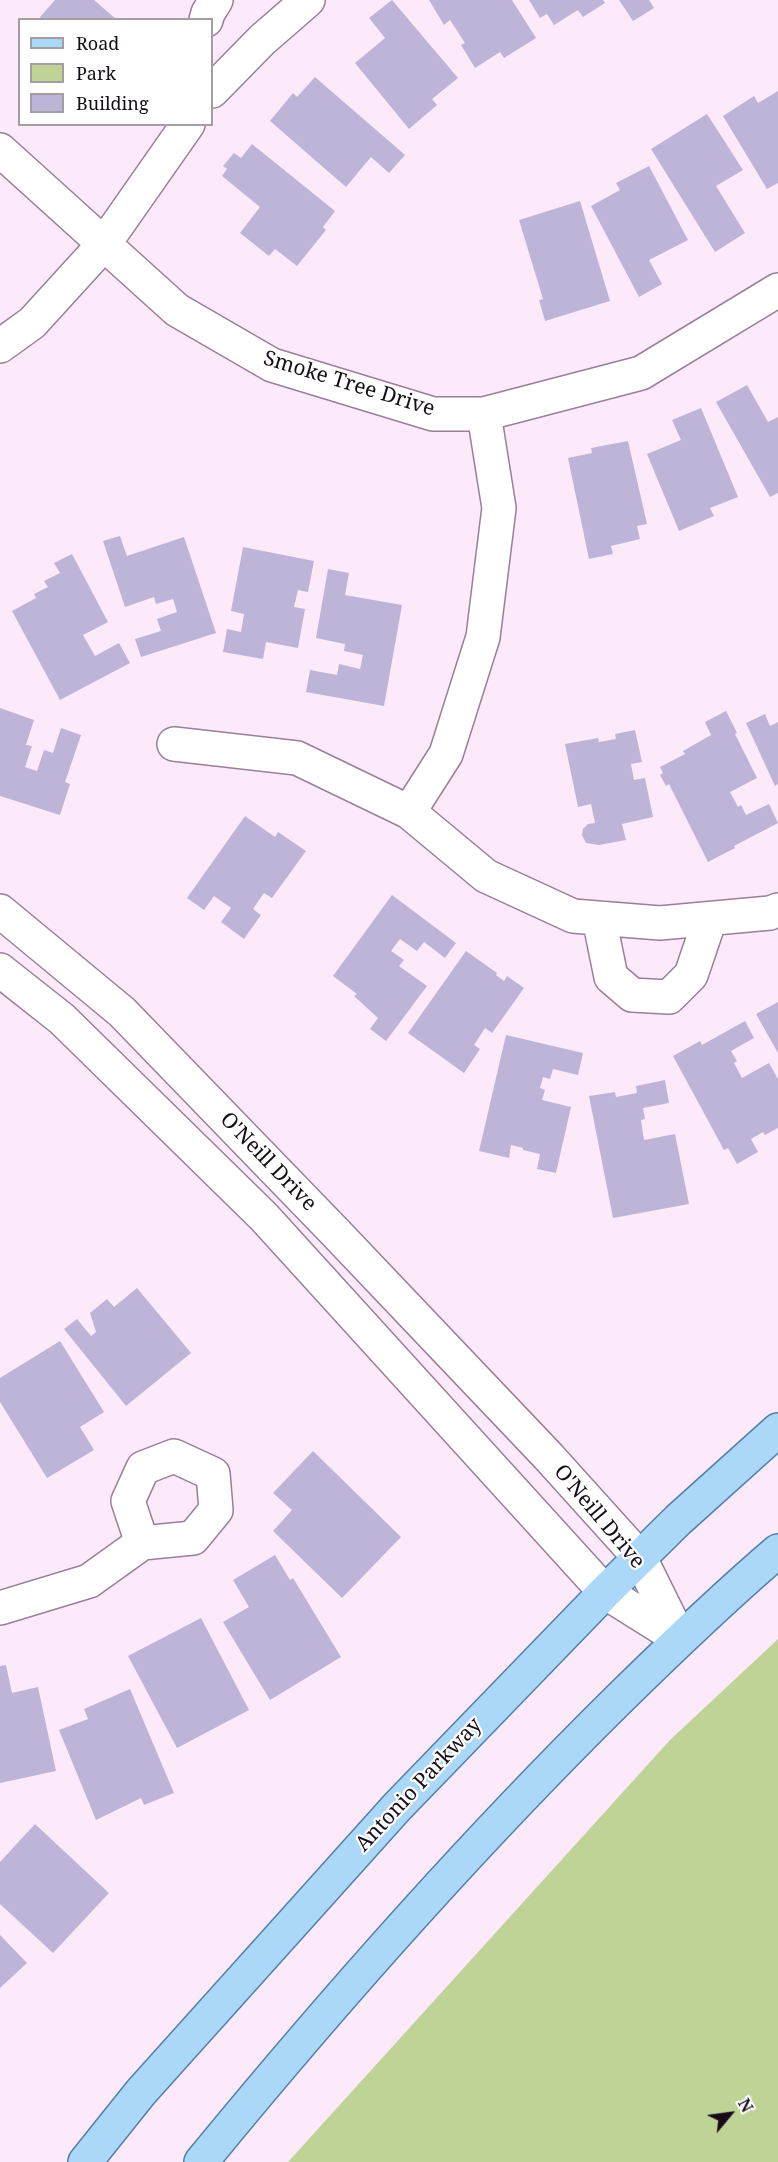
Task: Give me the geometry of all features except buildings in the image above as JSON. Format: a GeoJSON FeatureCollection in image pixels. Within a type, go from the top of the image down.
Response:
{"type":"FeatureCollection","features":[{"type":"Feature","properties":{"kind":"main road","name":"Antonio Parkway"},"geometry":{"type":"LineString","coordinates":[[85,2162],[148,2084],[389,1815],[604,1592],[678,1520],[778,1430]]}},
{"type":"Feature","properties":{"kind":"main road"},"geometry":{"type":"LineString","coordinates":[[201,2162],[278,2068],[453,1870],[557,1760],[680,1639],[778,1551]]}},
{"type":"Feature","properties":{"kind":"street"},"geometry":{"type":"LineString","coordinates":[[207,18],[216,0]]}},
{"type":"Feature","properties":{"kind":"street"},"geometry":{"type":"LineString","coordinates":[[213,87],[308,0]]}},
{"type":"Feature","properties":{"kind":"street"},"geometry":{"type":"LineString","coordinates":[[0,346],[32,323],[104,244],[187,126]]}},
{"type":"Feature","properties":{"kind":"street","name":"Smoke Tree Drive"},"geometry":{"type":"LineString","coordinates":[[0,150],[177,310],[272,364],[433,414],[484,414],[641,373],[778,290]]}},
{"type":"Feature","properties":{"kind":"street"},"geometry":{"type":"LineString","coordinates":[[409,812],[446,754],[483,637],[499,508],[484,414]]}},
{"type":"Feature","properties":{"kind":"street"},"geometry":{"type":"LineString","coordinates":[[174,744],[297,758],[409,812],[486,876],[573,916],[660,923],[770,914],[778,910]]}},
{"type":"Feature","properties":{"kind":"street","name":"O'Neill Drive"},"geometry":{"type":"LineString","coordinates":[[0,911],[122,1012],[548,1456],[640,1558],[680,1639]]}},
{"type":"Feature","properties":{"kind":"street"},"geometry":{"type":"LineString","coordinates":[[599,918],[611,977],[632,995],[669,997],[691,975],[711,919]]}},
{"type":"Feature","properties":{"kind":"street","name":"O'Neill Drive"},"geometry":{"type":"LineString","coordinates":[[0,969],[62,1018],[264,1217],[604,1592],[680,1639]]}},
{"type":"Feature","properties":{"kind":"street"},"geometry":{"type":"LineString","coordinates":[[0,1608],[89,1581],[142,1543]]}},
{"type":"Feature","properties":{"kind":"green space"},"geometry":{"type":"Polygon","coordinates":[[[778,1639],[778,2162],[288,2162],[670,1740],[778,1639]]]}}]}
